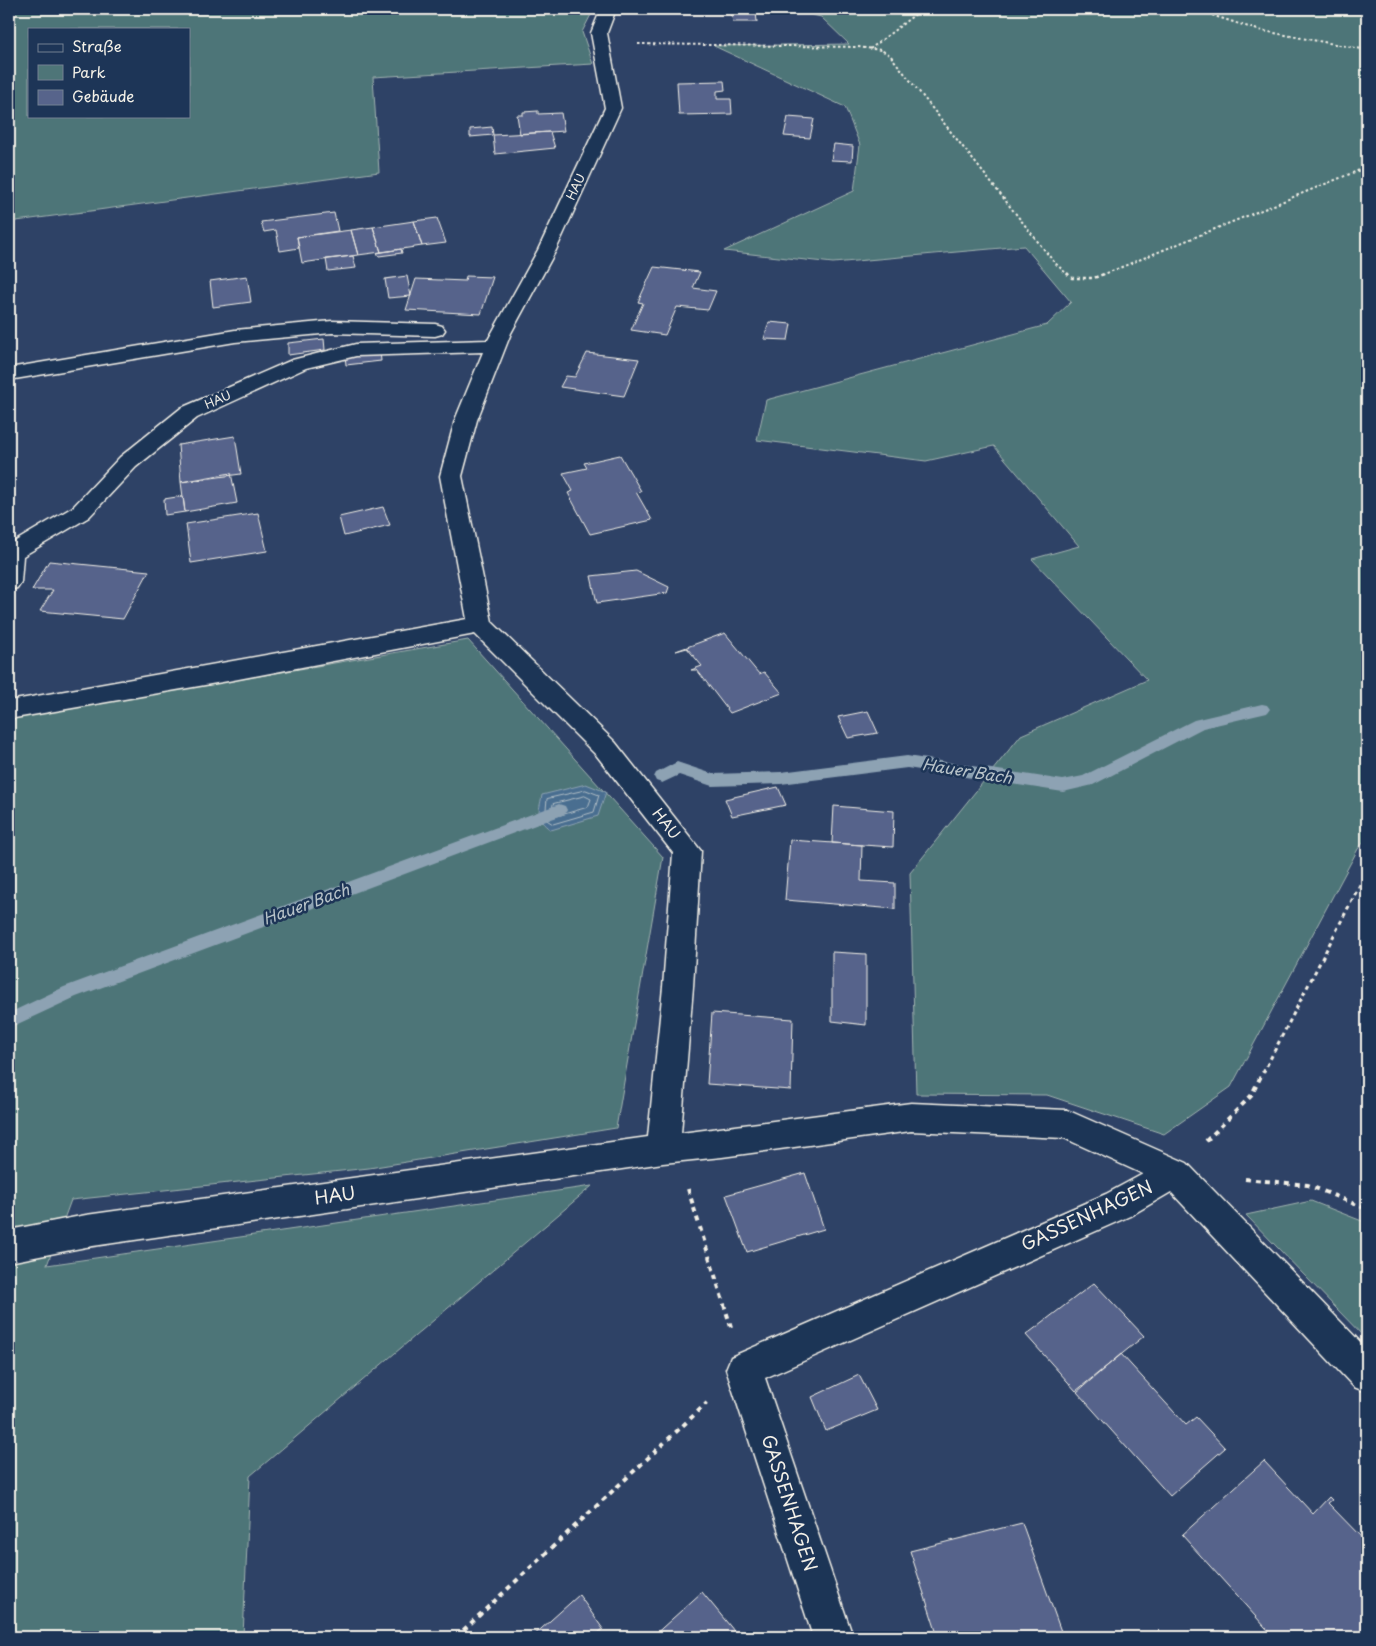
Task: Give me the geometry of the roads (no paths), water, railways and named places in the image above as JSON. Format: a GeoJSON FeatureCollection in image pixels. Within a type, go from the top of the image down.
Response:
{"type":"FeatureCollection","features":[{"type":"Feature","properties":{"kind":"street","name":"HAU"},"geometry":{"type":"LineString","coordinates":[[608,9],[600,38],[613,108],[547,250],[499,339],[466,420],[451,476],[480,625],[606,749],[687,851],[678,987],[662,1149]]}},
{"type":"Feature","properties":{"kind":"street"},"geometry":{"type":"LineString","coordinates":[[9,374],[235,336],[332,327],[499,339]]}},
{"type":"Feature","properties":{"kind":"street","name":"HAU"},"geometry":{"type":"LineString","coordinates":[[9,582],[12,554],[81,512],[128,462],[189,413],[299,364],[356,350],[499,339]]}},
{"type":"Feature","properties":{"kind":"street"},"geometry":{"type":"LineString","coordinates":[[9,710],[480,625]]}},
{"type":"Feature","properties":{"kind":"street","name":"HAU"},"geometry":{"type":"LineString","coordinates":[[9,1246],[86,1232],[662,1149],[722,1143],[912,1116],[1067,1124],[1175,1173]]}},
{"type":"Feature","properties":{"kind":"street"},"geometry":{"type":"LineString","coordinates":[[1175,1173],[1367,1374]]}},
{"type":"Feature","properties":{"kind":"street","name":"GASSENHAGEN"},"geometry":{"type":"LineString","coordinates":[[833,1637],[744,1369],[1118,1205],[1175,1173]]}},
{"type":"Feature","properties":{"kind":"water"},"geometry":{"type":"Polygon","coordinates":[[[586,784],[606,792],[598,816],[551,830],[542,822],[539,811],[542,795],[586,784]]]}},
{"type":"Feature","properties":{"kind":"waterway","name":"Hauer Bach"},"geometry":{"type":"LineString","coordinates":[[662,777],[677,768],[712,780],[781,778],[907,762],[1063,786],[1087,781],[1199,724],[1262,709]]}},
{"type":"Feature","properties":{"kind":"waterway","name":"Hauer Bach"},"geometry":{"type":"LineString","coordinates":[[9,1021],[70,992],[559,810]]}}]}
